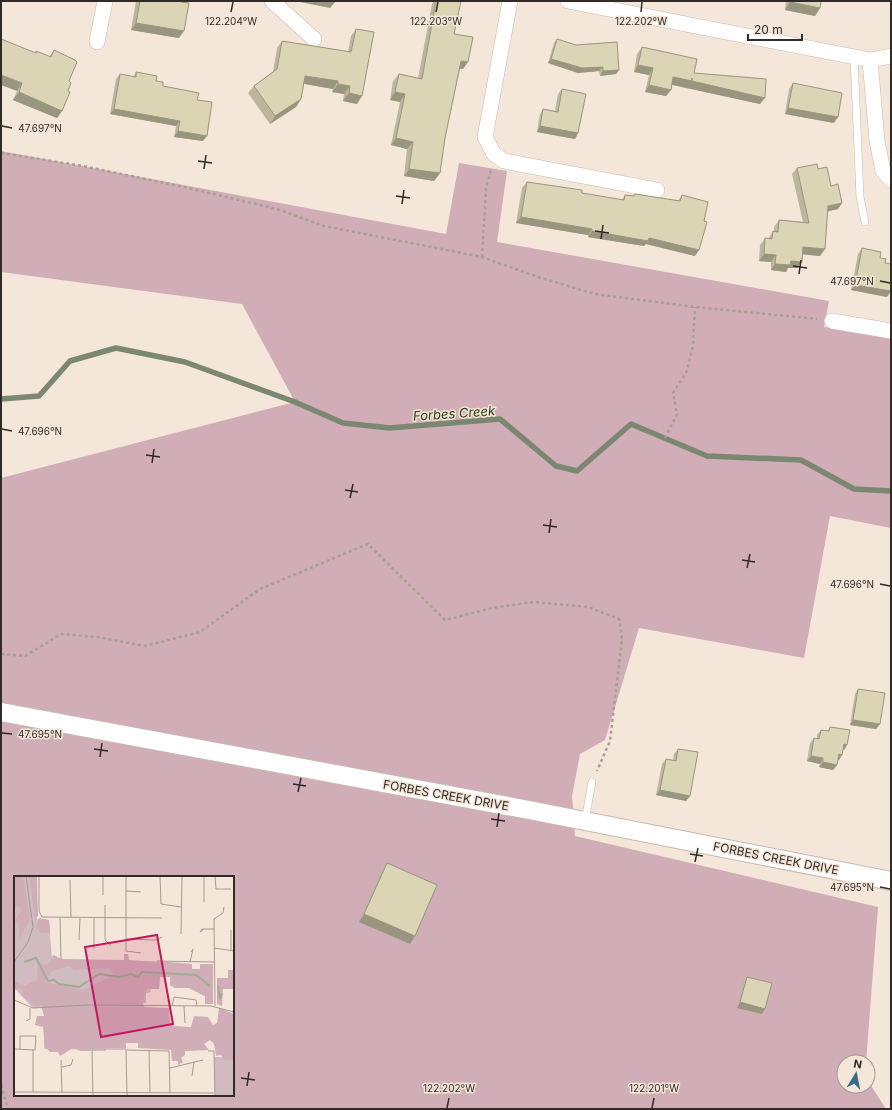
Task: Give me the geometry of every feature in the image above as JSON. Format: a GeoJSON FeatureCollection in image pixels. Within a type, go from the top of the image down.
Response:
{"type":"FeatureCollection","features":[{"type":"Feature","properties":{"kind":"street"},"geometry":{"type":"LineString","coordinates":[[97,42],[105,1]]}},
{"type":"Feature","properties":{"kind":"street"},"geometry":{"type":"LineString","coordinates":[[272,1],[314,39]]}},
{"type":"Feature","properties":{"kind":"street"},"geometry":{"type":"LineString","coordinates":[[510,1],[485,137],[494,154],[504,161],[657,190]]}},
{"type":"Feature","properties":{"kind":"street"},"geometry":{"type":"LineString","coordinates":[[568,1],[870,60],[891,56]]}},
{"type":"Feature","properties":{"kind":"street"},"geometry":{"type":"LineString","coordinates":[[870,60],[877,141],[883,171],[891,180]]}},
{"type":"Feature","properties":{"kind":"street"},"geometry":{"type":"LineString","coordinates":[[832,320],[891,331]]}},
{"type":"Feature","properties":{"kind":"street","name":"FORBES CREEK DRIVE"},"geometry":{"type":"LineString","coordinates":[[1,712],[585,821],[891,880]]}},
{"type":"Feature","properties":{"kind":"lane"},"geometry":{"type":"LineString","coordinates":[[854,57],[860,197],[865,222]]}},
{"type":"Feature","properties":{"kind":"lane"},"geometry":{"type":"LineString","coordinates":[[585,821],[592,782]]}},
{"type":"Feature","properties":{"kind":"path"},"geometry":{"type":"LineString","coordinates":[[1,153],[83,166],[184,187],[277,209],[324,226],[482,257],[538,277],[595,294],[695,307],[832,320]]}},
{"type":"Feature","properties":{"kind":"path"},"geometry":{"type":"LineString","coordinates":[[482,257],[486,188],[494,154]]}},
{"type":"Feature","properties":{"kind":"path"},"geometry":{"type":"LineString","coordinates":[[665,438],[677,414],[673,393],[687,371],[692,345],[695,307]]}},
{"type":"Feature","properties":{"kind":"path"},"geometry":{"type":"LineString","coordinates":[[1,654],[25,656],[61,634],[97,637],[145,646],[200,632],[260,589],[368,544],[445,620],[492,608],[533,602],[588,607],[619,619],[622,639],[610,741],[592,782]]}},
{"type":"Feature","properties":{"kind":"path"},"geometry":{"type":"LineString","coordinates":[[1,1085],[8,1109]]}},
{"type":"Feature","properties":{"kind":"shaded area"},"geometry":{"type":"Polygon","coordinates":[[[1,151],[446,234],[459,163],[507,171],[497,242],[829,301],[824,327],[891,339],[891,528],[830,516],[804,658],[639,628],[605,740],[580,754],[572,796],[575,836],[878,907],[867,1054],[836,1054],[836,1094],[876,1093],[886,1109],[1,1109],[1,478],[295,402],[242,304],[1,272],[1,151]]]}},
{"type":"Feature","properties":{"kind":"building"},"geometry":{"type":"Polygon","coordinates":[[[140,1],[181,1],[189,3],[184,31],[136,23],[140,1]]]}},
{"type":"Feature","properties":{"kind":"building"},"geometry":{"type":"Polygon","coordinates":[[[436,1],[461,1],[454,34],[473,37],[468,62],[461,61],[445,138],[440,173],[409,169],[413,142],[396,138],[405,94],[395,92],[399,74],[422,79],[436,1]]]}},
{"type":"Feature","properties":{"kind":"building"},"geometry":{"type":"Polygon","coordinates":[[[790,1],[821,1],[820,8],[790,1]]]}},
{"type":"Feature","properties":{"kind":"building"},"geometry":{"type":"Polygon","coordinates":[[[356,29],[374,32],[362,96],[349,93],[350,86],[338,84],[338,81],[305,76],[301,99],[275,116],[254,86],[277,69],[282,41],[351,52],[356,29]]]}},
{"type":"Feature","properties":{"kind":"building"},"geometry":{"type":"Polygon","coordinates":[[[1,39],[36,53],[36,51],[51,57],[54,50],[77,62],[69,81],[71,83],[68,91],[70,92],[62,111],[19,92],[22,83],[1,75],[1,39]]]}},
{"type":"Feature","properties":{"kind":"building"},"geometry":{"type":"Polygon","coordinates":[[[557,39],[576,45],[617,42],[619,70],[603,71],[603,67],[582,68],[551,59],[557,39]]]}},
{"type":"Feature","properties":{"kind":"building"},"geometry":{"type":"Polygon","coordinates":[[[642,47],[697,59],[694,73],[766,79],[765,98],[673,77],[671,90],[649,85],[653,68],[638,65],[642,47]]]}},
{"type":"Feature","properties":{"kind":"building"},"geometry":{"type":"Polygon","coordinates":[[[136,72],[157,76],[156,81],[163,82],[163,86],[199,93],[197,100],[212,102],[207,136],[178,131],[180,121],[114,109],[120,74],[136,77],[136,72]]]}},
{"type":"Feature","properties":{"kind":"building"},"geometry":{"type":"Polygon","coordinates":[[[793,83],[842,93],[838,117],[788,108],[793,83]]]}},
{"type":"Feature","properties":{"kind":"building"},"geometry":{"type":"Polygon","coordinates":[[[562,89],[586,94],[578,133],[540,126],[543,109],[558,112],[562,89]]]}},
{"type":"Feature","properties":{"kind":"building"},"geometry":{"type":"Polygon","coordinates":[[[817,164],[818,169],[827,167],[831,186],[838,184],[842,203],[828,206],[825,249],[803,247],[802,262],[791,261],[790,265],[775,264],[776,255],[764,254],[765,238],[772,239],[773,231],[778,232],[779,220],[809,223],[797,168],[817,164]]]}},
{"type":"Feature","properties":{"kind":"building"},"geometry":{"type":"Polygon","coordinates":[[[527,182],[582,190],[582,193],[624,200],[625,195],[634,196],[635,194],[680,201],[682,195],[708,202],[704,221],[707,222],[699,250],[649,238],[648,241],[592,231],[592,229],[521,217],[527,182]]]}},
{"type":"Feature","properties":{"kind":"building"},"geometry":{"type":"Polygon","coordinates":[[[862,248],[881,252],[880,258],[886,259],[885,263],[891,264],[891,291],[855,285],[862,248]]]}},
{"type":"Feature","properties":{"kind":"building"},"geometry":{"type":"Polygon","coordinates":[[[858,689],[885,693],[880,724],[853,720],[858,689]]]}},
{"type":"Feature","properties":{"kind":"building"},"geometry":{"type":"Polygon","coordinates":[[[830,727],[850,730],[847,745],[844,744],[842,755],[839,754],[837,765],[823,762],[823,758],[811,756],[814,738],[819,739],[821,730],[829,731],[830,727]]]}},
{"type":"Feature","properties":{"kind":"building"},"geometry":{"type":"Polygon","coordinates":[[[678,749],[698,752],[690,796],[660,790],[666,759],[676,761],[678,749]]]}},
{"type":"Feature","properties":{"kind":"building"},"geometry":{"type":"Polygon","coordinates":[[[387,863],[437,885],[415,936],[364,914],[387,863]]]}},
{"type":"Feature","properties":{"kind":"building"},"geometry":{"type":"Polygon","coordinates":[[[747,977],[772,983],[765,1009],[740,1002],[747,977]]]}},
{"type":"Feature","properties":{"kind":"waterway","name":"Forbes Creek"},"geometry":{"type":"LineString","coordinates":[[1,399],[39,396],[70,361],[116,348],[185,362],[295,402],[343,423],[390,428],[500,419],[556,466],[577,471],[631,424],[707,456],[801,460],[854,489],[891,491]]}}]}
